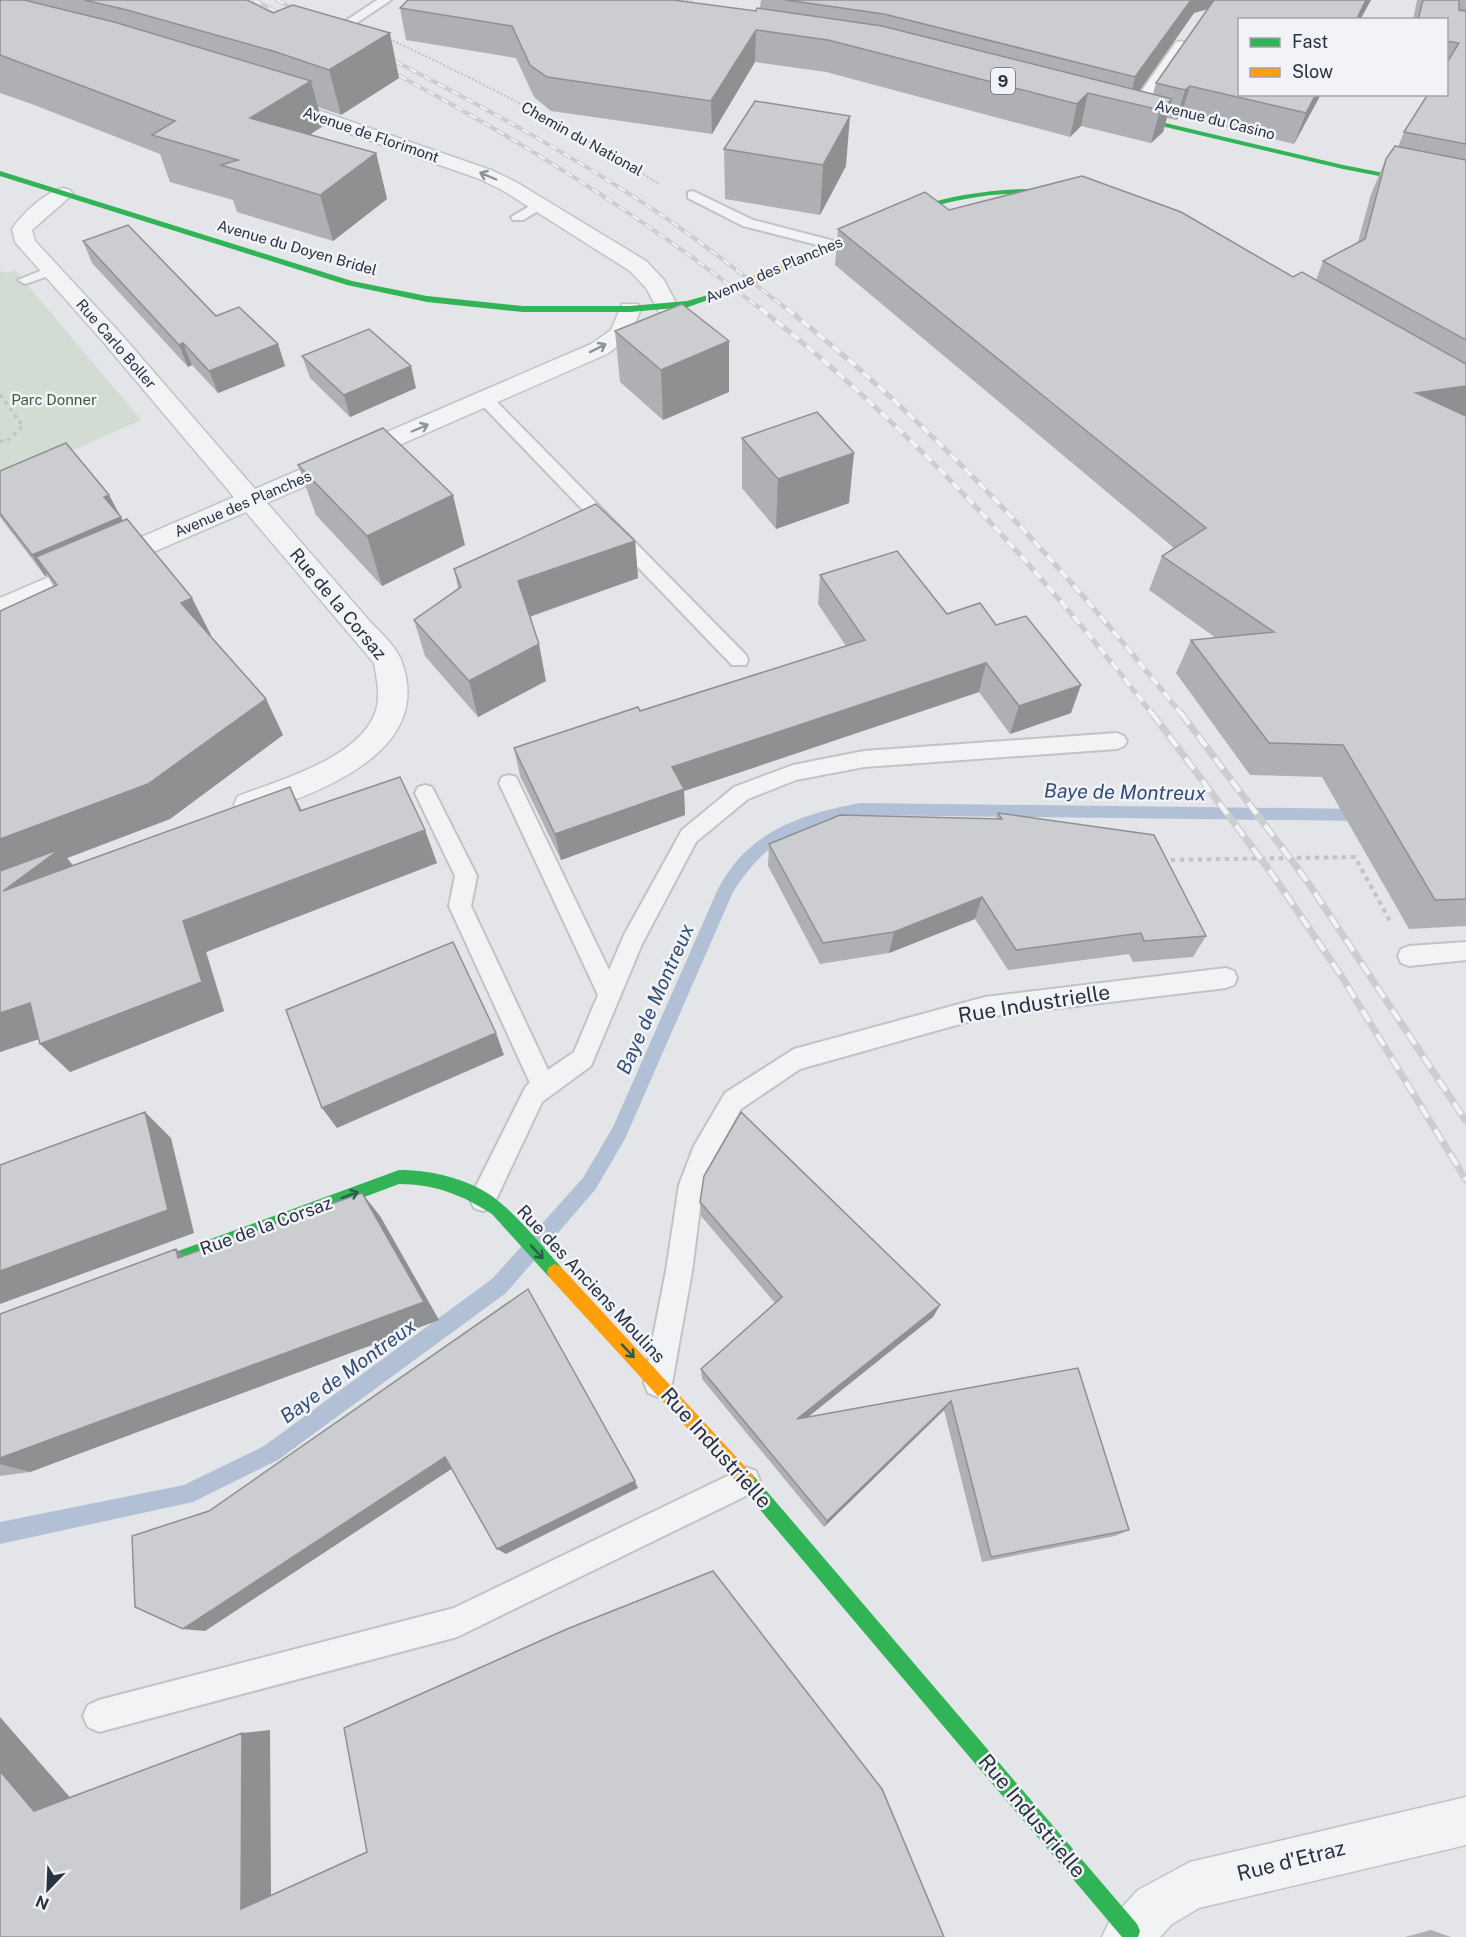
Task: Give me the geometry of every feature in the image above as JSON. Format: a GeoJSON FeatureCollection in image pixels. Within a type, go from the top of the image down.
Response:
{"type":"FeatureCollection","features":[{"type":"Feature","properties":{"kind":"street"},"geometry":{"type":"LineString","coordinates":[[1133,117],[1195,28]]}},
{"type":"Feature","properties":{"kind":"street","name":"Avenue de Florimont"},"geometry":{"type":"LineString","coordinates":[[256,96],[484,174],[540,204],[638,266],[656,285],[667,307]]}},
{"type":"Feature","properties":{"kind":"street","name":"Avenue du Casino"},"geometry":{"type":"LineString","coordinates":[[1110,111],[1320,162],[1466,191]]}},
{"type":"Feature","properties":{"kind":"street","name":"Avenue du Doyen Bridel"},"geometry":{"type":"LineString","coordinates":[[0,173],[350,283],[416,296],[523,309],[630,309]]}},
{"type":"Feature","properties":{"kind":"street","name":"Avenue des Planches"},"geometry":{"type":"LineString","coordinates":[[0,609],[486,400],[612,341],[621,333],[630,309],[667,307],[715,296],[917,208],[947,198],[980,192],[1013,191],[1085,197]]}},
{"type":"Feature","properties":{"kind":"street","name":"Rue Carlo Boller"},"geometry":{"type":"LineString","coordinates":[[63,194],[32,217],[22,229],[25,242],[52,270],[250,500]]}},
{"type":"Feature","properties":{"kind":"street","name":"Rue de la Corsaz"},"geometry":{"type":"LineString","coordinates":[[222,814],[322,776],[347,762],[367,748],[384,728],[392,706],[394,680],[387,660],[250,500]]}},
{"type":"Feature","properties":{"kind":"street","name":"Rue de la Corsaz"},"geometry":{"type":"LineString","coordinates":[[155,1267],[399,1177],[422,1175],[442,1180],[472,1191],[490,1204]]}},
{"type":"Feature","properties":{"kind":"street","name":"Rue des Anciens Moulins"},"geometry":{"type":"LineString","coordinates":[[490,1204],[658,1383]]}},
{"type":"Feature","properties":{"kind":"street","name":"Rue Industrielle"},"geometry":{"type":"LineString","coordinates":[[658,1383],[746,1481],[1128,1934]]}},
{"type":"Feature","properties":{"kind":"street","name":"Rue d'Etraz"},"geometry":{"type":"LineString","coordinates":[[1128,1934],[1155,1908],[1190,1886],[1466,1821]]}},
{"type":"Feature","properties":{"kind":"lane"},"geometry":{"type":"LineString","coordinates":[[345,26],[385,0]]}},
{"type":"Feature","properties":{"kind":"lane"},"geometry":{"type":"LineString","coordinates":[[693,195],[748,223],[833,245]]}},
{"type":"Feature","properties":{"kind":"lane"},"geometry":{"type":"LineString","coordinates":[[518,217],[540,204]]}},
{"type":"Feature","properties":{"kind":"lane"},"geometry":{"type":"LineString","coordinates":[[25,280],[52,270]]}},
{"type":"Feature","properties":{"kind":"lane"},"geometry":{"type":"LineString","coordinates":[[486,400],[739,660]]}},
{"type":"Feature","properties":{"kind":"lane"},"geometry":{"type":"LineString","coordinates":[[490,1204],[534,1094],[583,1059],[632,942],[689,836],[741,793],[793,772],[864,759],[1117,741]]}},
{"type":"Feature","properties":{"kind":"lane"},"geometry":{"type":"LineString","coordinates":[[509,783],[610,995]]}},
{"type":"Feature","properties":{"kind":"lane"},"geometry":{"type":"LineString","coordinates":[[425,793],[466,876],[460,906],[544,1087]]}},
{"type":"Feature","properties":{"kind":"lane"},"geometry":{"type":"LineString","coordinates":[[1409,956],[1466,951]]}},
{"type":"Feature","properties":{"kind":"lane","name":"Rue Industrielle"},"geometry":{"type":"LineString","coordinates":[[658,1383],[679,1271],[690,1185],[703,1154],[733,1101],[794,1060],[985,1007],[1097,1004],[1226,978]]}},
{"type":"Feature","properties":{"kind":"lane"},"geometry":{"type":"LineString","coordinates":[[99,1716],[457,1622],[746,1481]]}},
{"type":"Feature","properties":{"kind":"path"},"geometry":{"type":"LineString","coordinates":[[670,0],[692,0]]}},
{"type":"Feature","properties":{"kind":"path","name":"Chemin du National"},"geometry":{"type":"LineString","coordinates":[[404,47],[465,74],[596,144],[662,187]]}},
{"type":"Feature","properties":{"kind":"path"},"geometry":{"type":"LineString","coordinates":[[0,395],[23,426],[7,441],[0,441]]}},
{"type":"Feature","properties":{"kind":"path"},"geometry":{"type":"LineString","coordinates":[[1169,870],[1164,860],[1355,857],[1409,956]]}},
{"type":"Feature","properties":{"kind":"green space","name":"Parc Donner"},"geometry":{"type":"Polygon","coordinates":[[[15,270],[141,420],[0,483],[0,271],[7,273],[15,270]]]}},
{"type":"Feature","properties":{"kind":"building"},"geometry":{"type":"Polygon","coordinates":[[[0,0],[24,0],[114,22],[311,81],[250,118],[376,153],[320,195],[221,165],[238,160],[152,135],[175,121],[0,55],[0,0]]]}},
{"type":"Feature","properties":{"kind":"building"},"geometry":{"type":"Polygon","coordinates":[[[84,0],[247,0],[273,13],[293,5],[390,33],[329,70],[273,51],[84,0]]]}},
{"type":"Feature","properties":{"kind":"building"},"geometry":{"type":"Polygon","coordinates":[[[408,0],[673,0],[756,11],[757,8],[882,26],[1172,99],[1160,110],[1088,93],[1077,104],[828,40],[756,30],[711,101],[547,77],[530,65],[512,26],[400,8],[408,0]]]}},
{"type":"Feature","properties":{"kind":"building"},"geometry":{"type":"Polygon","coordinates":[[[786,0],[1191,0],[1135,77],[884,14],[786,0]]]}},
{"type":"Feature","properties":{"kind":"building"},"geometry":{"type":"Polygon","coordinates":[[[1214,0],[1366,0],[1357,18],[1238,18],[1238,96],[1315,96],[1306,113],[1190,86],[1185,90],[1156,83],[1214,0]]]}},
{"type":"Feature","properties":{"kind":"building"},"geometry":{"type":"Polygon","coordinates":[[[1423,0],[1459,0],[1459,10],[1466,11],[1466,144],[1404,132],[1427,96],[1448,96],[1448,61],[1459,43],[1448,41],[1448,18],[1418,18],[1423,0]]]}},
{"type":"Feature","properties":{"kind":"building"},"geometry":{"type":"Polygon","coordinates":[[[755,101],[850,116],[823,165],[724,149],[755,101]]]}},
{"type":"Feature","properties":{"kind":"building"},"geometry":{"type":"Polygon","coordinates":[[[1395,146],[1466,160],[1466,340],[1323,261],[1365,239],[1386,159],[1395,146]]]}},
{"type":"Feature","properties":{"kind":"building"},"geometry":{"type":"Polygon","coordinates":[[[1082,176],[1181,212],[1293,277],[1302,272],[1466,364],[1466,386],[1416,393],[1466,416],[1466,899],[1435,900],[1343,745],[1269,743],[1191,640],[1274,632],[1162,556],[1206,528],[838,229],[925,192],[949,210],[1082,176]]]}},
{"type":"Feature","properties":{"kind":"building"},"geometry":{"type":"Polygon","coordinates":[[[128,225],[216,316],[239,307],[278,344],[209,371],[183,343],[179,345],[83,241],[128,225]]]}},
{"type":"Feature","properties":{"kind":"building"},"geometry":{"type":"Polygon","coordinates":[[[682,304],[729,341],[661,370],[615,331],[682,304]]]}},
{"type":"Feature","properties":{"kind":"building"},"geometry":{"type":"Polygon","coordinates":[[[369,329],[411,366],[344,395],[302,356],[369,329]]]}},
{"type":"Feature","properties":{"kind":"building"},"geometry":{"type":"Polygon","coordinates":[[[817,412],[854,453],[778,479],[742,438],[817,412]]]}},
{"type":"Feature","properties":{"kind":"building"},"geometry":{"type":"Polygon","coordinates":[[[383,428],[453,495],[367,536],[298,465],[383,428]]]}},
{"type":"Feature","properties":{"kind":"building"},"geometry":{"type":"Polygon","coordinates":[[[66,443],[109,495],[104,497],[121,517],[32,555],[0,513],[0,471],[66,443]]]}},
{"type":"Feature","properties":{"kind":"building"},"geometry":{"type":"Polygon","coordinates":[[[596,504],[635,541],[518,581],[539,644],[469,681],[414,620],[461,587],[454,569],[596,504]]]}},
{"type":"Feature","properties":{"kind":"building"},"geometry":{"type":"Polygon","coordinates":[[[127,519],[192,598],[181,603],[266,699],[148,784],[0,839],[0,611],[57,585],[36,557],[127,519]]]}},
{"type":"Feature","properties":{"kind":"building"},"geometry":{"type":"Polygon","coordinates":[[[897,551],[947,614],[980,603],[996,625],[1026,616],[1081,685],[1019,706],[986,663],[672,767],[684,789],[555,834],[514,748],[638,707],[640,711],[865,640],[820,575],[897,551]]]}},
{"type":"Feature","properties":{"kind":"building"},"geometry":{"type":"Polygon","coordinates":[[[400,777],[425,830],[183,921],[202,982],[40,1044],[30,1003],[0,1013],[0,871],[60,849],[3,891],[290,787],[300,811],[400,777]]]}},
{"type":"Feature","properties":{"kind":"building"},"geometry":{"type":"Polygon","coordinates":[[[998,813],[1154,835],[1206,936],[1144,941],[1141,933],[1016,950],[982,897],[894,932],[823,943],[769,844],[840,815],[1002,819],[998,813]]]}},
{"type":"Feature","properties":{"kind":"building"},"geometry":{"type":"Polygon","coordinates":[[[453,942],[496,1033],[322,1108],[286,1010],[453,942]]]}},
{"type":"Feature","properties":{"kind":"building"},"geometry":{"type":"Polygon","coordinates":[[[145,1112],[168,1210],[0,1271],[0,1165],[145,1112]]]}},
{"type":"Feature","properties":{"kind":"building"},"geometry":{"type":"Polygon","coordinates":[[[741,1112],[940,1305],[797,1419],[1078,1368],[1129,1530],[991,1557],[951,1401],[827,1521],[701,1369],[782,1297],[700,1202],[704,1176],[741,1112]]]}},
{"type":"Feature","properties":{"kind":"building"},"geometry":{"type":"Polygon","coordinates":[[[362,1193],[424,1302],[0,1458],[0,1314],[176,1249],[178,1258],[362,1193]]]}},
{"type":"Feature","properties":{"kind":"building"},"geometry":{"type":"Polygon","coordinates":[[[528,1289],[635,1481],[497,1549],[445,1457],[183,1629],[135,1607],[132,1536],[209,1511],[528,1289]]]}},
{"type":"Feature","properties":{"kind":"building"},"geometry":{"type":"Polygon","coordinates":[[[713,1571],[882,1789],[944,1937],[0,1937],[0,1771],[34,1811],[242,1733],[241,1909],[367,1852],[344,1728],[567,1629],[713,1571]]]}},
{"type":"Feature","properties":{"kind":"waterway","name":"Baye de Montreux"},"geometry":{"type":"LineString","coordinates":[[0,1533],[186,1495],[271,1453],[499,1286],[589,1184],[619,1133],[726,889],[747,858],[771,838],[785,830],[814,819],[860,809],[1365,815]]}},
{"type":"Feature","properties":{"kind":"railway"},"geometry":{"type":"LineString","coordinates":[[254,0],[291,19]]}},
{"type":"Feature","properties":{"kind":"railway"},"geometry":{"type":"LineString","coordinates":[[277,0],[304,14]]}},
{"type":"Feature","properties":{"kind":"railway"},"geometry":{"type":"LineString","coordinates":[[381,54],[494,114],[604,178],[676,225],[788,310]]}},
{"type":"Feature","properties":{"kind":"railway"},"geometry":{"type":"LineString","coordinates":[[385,68],[484,123],[579,180],[671,242],[762,310]]}},
{"type":"Feature","properties":{"kind":"railway"},"geometry":{"type":"LineString","coordinates":[[760,308],[868,400],[969,499],[1064,605],[1153,715]]}},
{"type":"Feature","properties":{"kind":"railway"},"geometry":{"type":"LineString","coordinates":[[786,308],[894,401],[996,500],[1091,606],[1182,715]]}},
{"type":"Feature","properties":{"kind":"railway"},"geometry":{"type":"LineString","coordinates":[[1152,713],[1275,878],[1342,977],[1466,1180]]}},
{"type":"Feature","properties":{"kind":"railway"},"geometry":{"type":"LineString","coordinates":[[1181,713],[1307,881],[1466,1121]]}},
{"type":"Feature","properties":{"kind":"traffic: fast"},"geometry":{"type":"LineString","coordinates":[[1122,114],[1343,167],[1466,191]]}},
{"type":"Feature","properties":{"kind":"traffic: fast"},"geometry":{"type":"LineString","coordinates":[[0,173],[350,283],[427,299],[523,309],[630,309],[688,304],[715,296]]}},
{"type":"Feature","properties":{"kind":"traffic: fast"},"geometry":{"type":"LineString","coordinates":[[780,269],[885,220],[950,199],[985,193],[1024,192],[1066,195]]}},
{"type":"Feature","properties":{"kind":"traffic: fast"},"geometry":{"type":"LineString","coordinates":[[170,1262],[399,1177],[413,1177],[451,1184],[497,1209],[555,1272]]}},
{"type":"Feature","properties":{"kind":"traffic: fast"},"geometry":{"type":"LineString","coordinates":[[746,1480],[1130,1931]]}},
{"type":"Feature","properties":{"kind":"traffic: slow"},"geometry":{"type":"LineString","coordinates":[[715,296],[780,269]]}},
{"type":"Feature","properties":{"kind":"traffic: slow"},"geometry":{"type":"LineString","coordinates":[[555,1272],[746,1480]]}}]}
